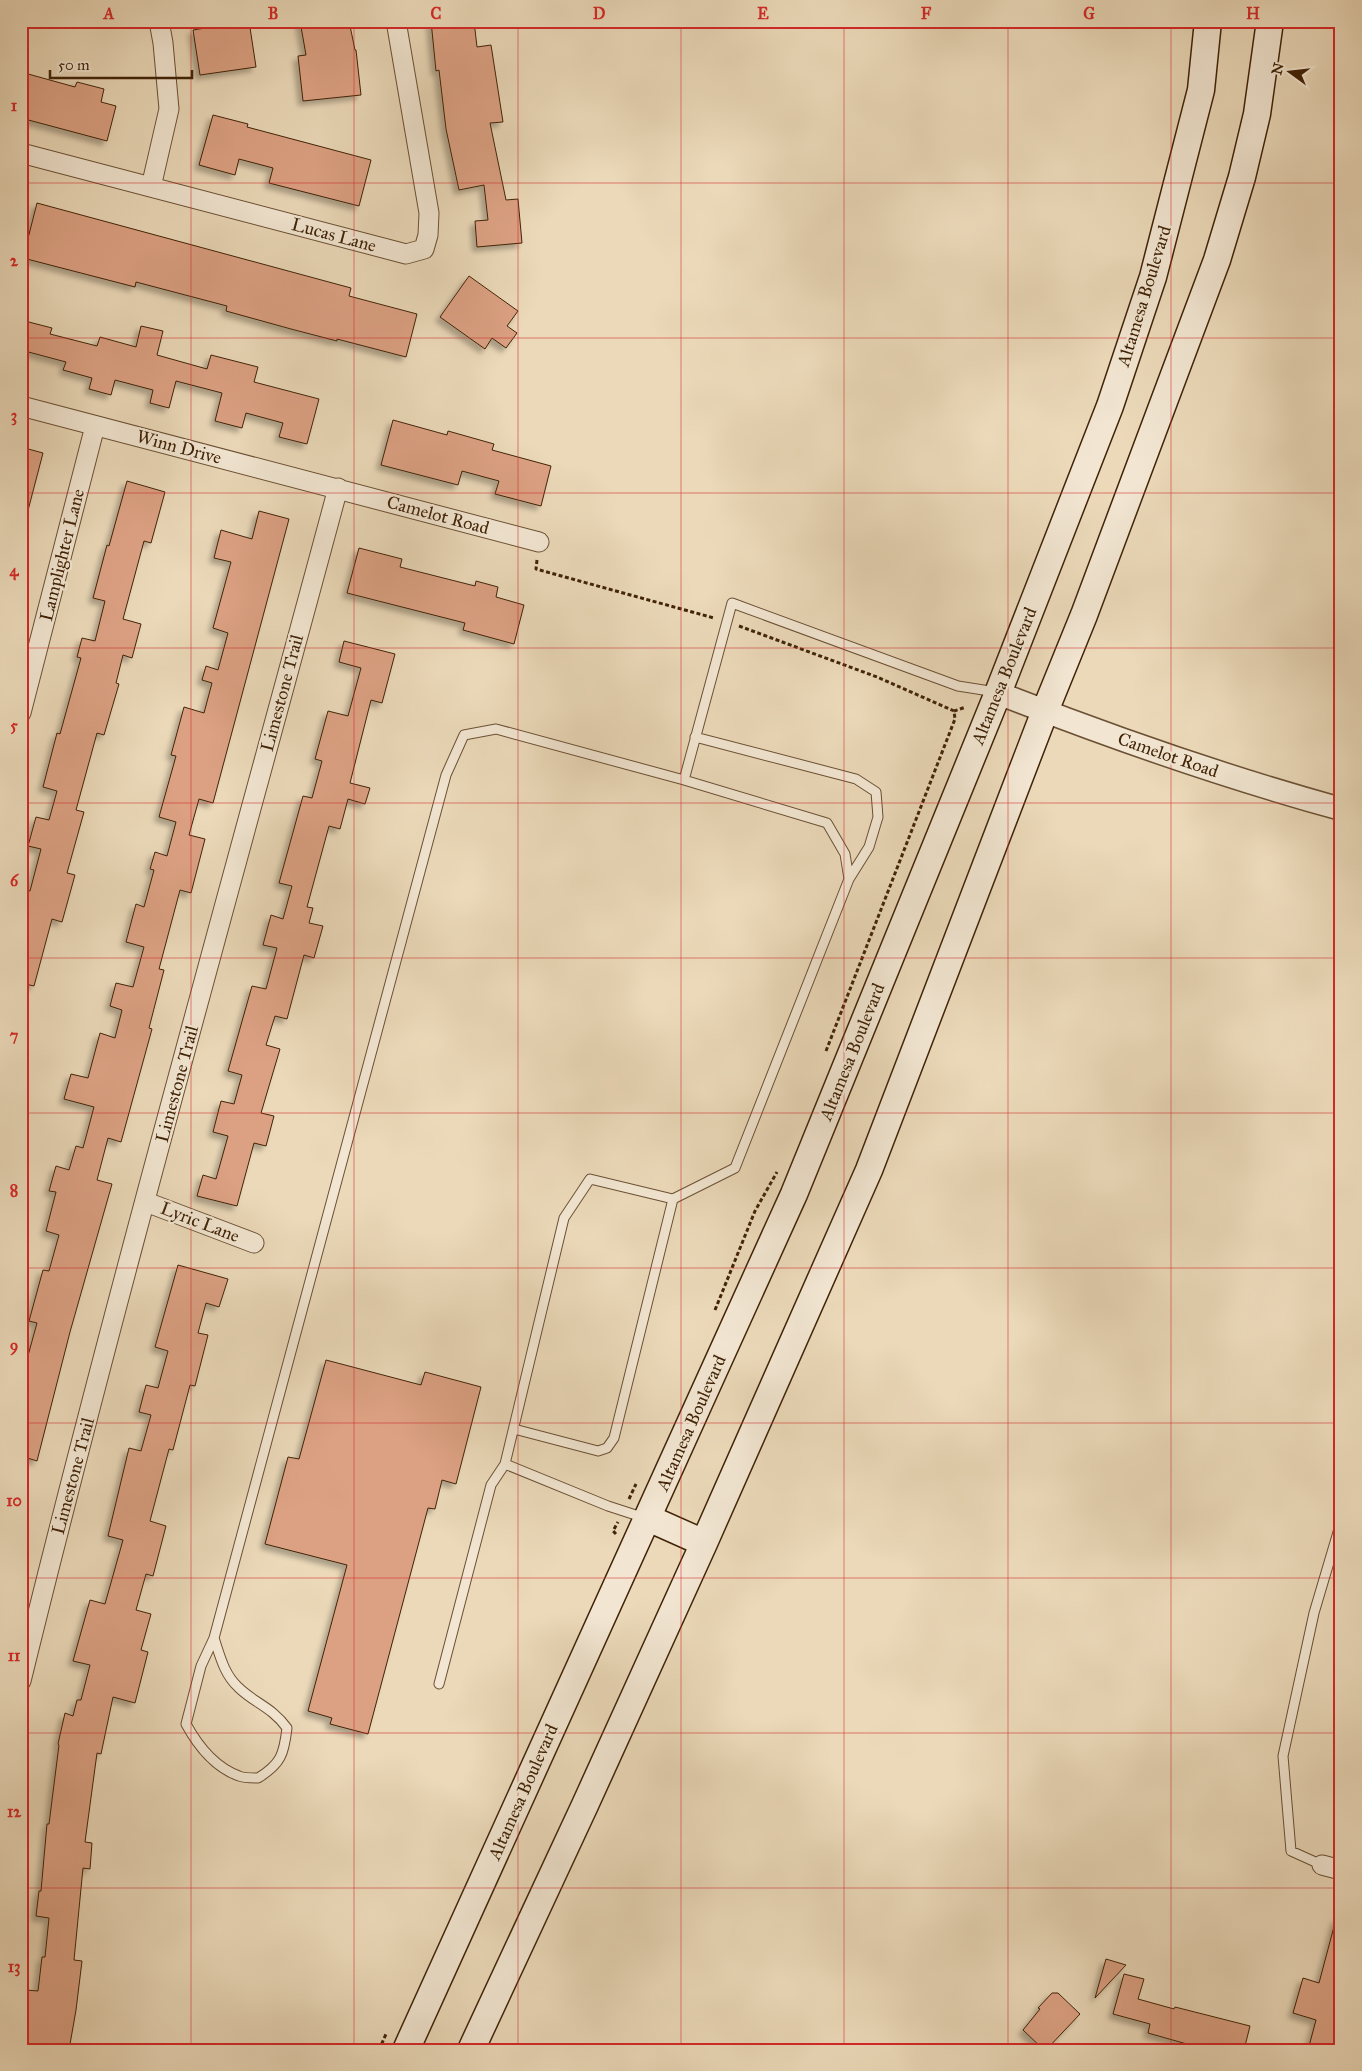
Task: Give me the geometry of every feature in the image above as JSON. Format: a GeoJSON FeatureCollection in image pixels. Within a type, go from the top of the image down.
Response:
{"type":"FeatureCollection","features":[{"type":"Feature","properties":{"kind":"main road","name":"Altamesa Boulevard"},"geometry":{"type":"LineString","coordinates":[[397,2041],[648,1518],[794,1194],[998,693],[1110,406],[1153,277],[1201,90],[1208,21]]}},
{"type":"Feature","properties":{"kind":"main road"},"geometry":{"type":"LineString","coordinates":[[471,2050],[704,1543],[869,1170],[1045,711],[1084,615],[1218,260],[1242,177],[1257,114],[1270,21]]}},
{"type":"Feature","properties":{"kind":"main road"},"geometry":{"type":"LineString","coordinates":[[648,1518],[704,1543]]}},
{"type":"Feature","properties":{"kind":"street"},"geometry":{"type":"LineString","coordinates":[[151,187],[169,109],[159,21]]}},
{"type":"Feature","properties":{"kind":"street","name":"Lucas Lane"},"geometry":{"type":"LineString","coordinates":[[21,153],[406,254],[424,249],[428,235],[429,213],[396,21]]}},
{"type":"Feature","properties":{"kind":"street","name":"Winn Drive"},"geometry":{"type":"LineString","coordinates":[[21,406],[338,488]]}},
{"type":"Feature","properties":{"kind":"street","name":"Lamplighter Lane"},"geometry":{"type":"LineString","coordinates":[[21,713],[95,426]]}},
{"type":"Feature","properties":{"kind":"street","name":"Camelot Road"},"geometry":{"type":"LineString","coordinates":[[338,488],[539,542]]}},
{"type":"Feature","properties":{"kind":"street","name":"Limestone Trail"},"geometry":{"type":"LineString","coordinates":[[21,1681],[54,1547],[338,488]]}},
{"type":"Feature","properties":{"kind":"street","name":"Camelot Road"},"geometry":{"type":"LineString","coordinates":[[998,693],[1108,735],[1265,788],[1341,809]]}},
{"type":"Feature","properties":{"kind":"street","name":"Lyric Lane"},"geometry":{"type":"LineString","coordinates":[[146,1202],[254,1243]]}},
{"type":"Feature","properties":{"kind":"street"},"geometry":{"type":"LineString","coordinates":[[1322,1865],[1341,1870]]}},
{"type":"Feature","properties":{"kind":"lane"},"geometry":{"type":"LineString","coordinates":[[684,780],[732,604],[958,686],[998,693]]}},
{"type":"Feature","properties":{"kind":"lane"},"geometry":{"type":"LineString","coordinates":[[214,1638],[228,1675],[239,1688],[262,1703],[287,1728],[285,1748],[278,1762],[258,1778],[239,1776],[213,1761],[197,1745],[186,1724],[202,1666],[214,1638],[446,774],[464,735],[496,729],[684,780],[828,823],[845,854],[849,878]]}},
{"type":"Feature","properties":{"kind":"lane"},"geometry":{"type":"LineString","coordinates":[[439,1684],[491,1485],[505,1464],[564,1218],[590,1179],[673,1199],[735,1168],[849,878],[869,847],[878,817],[876,792],[856,779],[695,737]]}},
{"type":"Feature","properties":{"kind":"lane"},"geometry":{"type":"LineString","coordinates":[[514,1429],[598,1451],[607,1448],[614,1438],[673,1199]]}},
{"type":"Feature","properties":{"kind":"lane"},"geometry":{"type":"LineString","coordinates":[[505,1464],[558,1487],[623,1511],[648,1518]]}},
{"type":"Feature","properties":{"kind":"lane"},"geometry":{"type":"LineString","coordinates":[[1322,1865],[1292,1851],[1283,1756],[1314,1612],[1341,1522]]}},
{"type":"Feature","properties":{"kind":"path"},"geometry":{"type":"LineString","coordinates":[[824,1055],[955,719],[954,711],[966,707]]}},
{"type":"Feature","properties":{"kind":"path"},"geometry":{"type":"LineString","coordinates":[[714,1312],[755,1211],[780,1165]]}},
{"type":"Feature","properties":{"kind":"path"},"geometry":{"type":"LineString","coordinates":[[620,1538],[613,1531],[640,1475]]}},
{"type":"Feature","properties":{"kind":"path"},"geometry":{"type":"LineString","coordinates":[[378,2050],[397,2041]]}},
{"type":"Feature","properties":{"kind":"building"},"geometry":{"type":"Polygon","coordinates":[[[249,21],[256,67],[200,75],[193,30],[249,21]]]}},
{"type":"Feature","properties":{"kind":"building"},"geometry":{"type":"Polygon","coordinates":[[[300,21],[349,21],[356,50],[361,95],[303,101],[298,56],[306,55],[300,21]]]}},
{"type":"Feature","properties":{"kind":"building"},"geometry":{"type":"Polygon","coordinates":[[[431,21],[474,21],[477,47],[491,45],[503,122],[490,123],[506,200],[518,199],[522,243],[477,247],[475,221],[488,220],[484,185],[459,190],[446,129],[439,70],[436,71],[431,21]]]}},
{"type":"Feature","properties":{"kind":"building"},"geometry":{"type":"Polygon","coordinates":[[[21,72],[75,87],[77,82],[104,89],[101,102],[116,106],[107,141],[21,118],[25,104],[21,103],[21,72]]]}},
{"type":"Feature","properties":{"kind":"building"},"geometry":{"type":"Polygon","coordinates":[[[213,115],[248,124],[247,127],[371,160],[359,206],[269,183],[273,168],[239,159],[235,175],[199,165],[213,115]]]}},
{"type":"Feature","properties":{"kind":"building"},"geometry":{"type":"Polygon","coordinates":[[[37,203],[351,288],[349,296],[417,314],[406,357],[337,339],[337,341],[226,311],[227,306],[136,282],[135,287],[23,258],[37,203]]]}},
{"type":"Feature","properties":{"kind":"building"},"geometry":{"type":"Polygon","coordinates":[[[469,276],[518,311],[507,326],[517,333],[506,348],[492,338],[485,349],[440,317],[469,276]]]}},
{"type":"Feature","properties":{"kind":"building"},"geometry":{"type":"Polygon","coordinates":[[[21,320],[52,328],[50,334],[97,346],[100,337],[136,347],[141,326],[163,331],[157,355],[207,369],[211,355],[258,367],[254,382],[319,399],[307,444],[279,437],[283,423],[246,413],[242,428],[215,421],[222,393],[176,381],[169,408],[150,403],[153,390],[115,380],[111,395],[89,389],[92,378],[63,370],[66,362],[21,350],[21,320]]]}},
{"type":"Feature","properties":{"kind":"building"},"geometry":{"type":"Polygon","coordinates":[[[393,420],[447,435],[448,431],[494,444],[492,450],[551,466],[541,506],[495,494],[499,481],[462,471],[458,485],[381,465],[393,420]]]}},
{"type":"Feature","properties":{"kind":"building"},"geometry":{"type":"Polygon","coordinates":[[[21,447],[43,453],[26,518],[21,517],[21,447]]]}},
{"type":"Feature","properties":{"kind":"building"},"geometry":{"type":"Polygon","coordinates":[[[127,481],[165,492],[151,543],[144,541],[123,619],[141,624],[132,658],[123,655],[116,683],[119,684],[104,735],[97,733],[76,810],[84,812],[67,873],[75,875],[62,922],[52,919],[34,986],[21,983],[21,889],[30,891],[41,849],[28,846],[36,817],[49,820],[57,791],[43,787],[57,733],[60,734],[81,658],[77,657],[82,638],[95,641],[105,601],[93,598],[127,481]]]}},
{"type":"Feature","properties":{"kind":"building"},"geometry":{"type":"Polygon","coordinates":[[[259,511],[289,519],[213,803],[199,799],[189,835],[205,839],[191,893],[180,890],[159,969],[164,970],[149,1028],[152,1029],[121,1142],[108,1138],[97,1180],[112,1184],[70,1332],[37,1461],[21,1456],[21,1381],[37,1323],[29,1321],[43,1270],[49,1271],[59,1235],[46,1231],[56,1192],[49,1191],[56,1166],[69,1170],[76,1146],[83,1148],[94,1107],[64,1099],[71,1074],[88,1078],[100,1033],[115,1038],[122,1010],[110,1006],[116,983],[133,987],[144,947],[126,942],[136,904],[144,907],[154,870],[150,869],[155,852],[167,856],[176,822],[159,817],[176,756],[171,755],[184,707],[204,713],[212,683],[202,680],[206,666],[218,670],[228,633],[213,628],[231,562],[214,558],[221,530],[252,539],[259,511]]]}},
{"type":"Feature","properties":{"kind":"building"},"geometry":{"type":"Polygon","coordinates":[[[359,548],[402,559],[400,567],[475,586],[476,581],[498,587],[496,597],[524,605],[514,644],[463,630],[465,623],[347,593],[359,548]]]}},
{"type":"Feature","properties":{"kind":"building"},"geometry":{"type":"Polygon","coordinates":[[[344,641],[395,654],[382,703],[371,700],[350,783],[370,788],[365,804],[348,799],[340,829],[329,826],[307,907],[313,908],[309,923],[323,926],[314,958],[304,955],[287,1019],[275,1016],[266,1045],[280,1049],[261,1113],[274,1116],[266,1146],[254,1143],[237,1206],[197,1196],[203,1175],[216,1179],[228,1136],[213,1132],[221,1101],[234,1104],[242,1075],[228,1071],[252,986],[266,989],[277,948],[263,945],[271,915],[283,919],[292,886],[279,883],[303,796],[312,798],[322,761],[315,759],[328,711],[348,716],[361,668],[339,662],[344,641]]]}},
{"type":"Feature","properties":{"kind":"building"},"geometry":{"type":"Polygon","coordinates":[[[178,1265],[228,1279],[219,1307],[206,1303],[198,1333],[208,1335],[195,1386],[190,1385],[173,1450],[169,1449],[150,1521],[166,1526],[153,1576],[146,1574],[136,1610],[151,1614],[141,1650],[148,1652],[135,1703],[113,1697],[101,1754],[97,1753],[85,1842],[92,1843],[90,1869],[83,1868],[74,1960],[82,1961],[69,2050],[33,2050],[33,2047],[21,2045],[21,2018],[23,2018],[26,1990],[38,1991],[42,1957],[45,1957],[49,1918],[36,1916],[39,1891],[41,1891],[47,1824],[49,1824],[58,1744],[65,1713],[73,1716],[77,1700],[81,1700],[90,1665],[73,1661],[90,1600],[105,1604],[123,1540],[108,1536],[129,1448],[141,1451],[151,1415],[139,1412],[146,1385],[158,1388],[168,1351],[155,1347],[178,1265]]]}},
{"type":"Feature","properties":{"kind":"building"},"geometry":{"type":"Polygon","coordinates":[[[326,1360],[421,1385],[425,1372],[481,1387],[456,1484],[442,1480],[435,1509],[428,1508],[368,1734],[330,1724],[332,1718],[308,1711],[347,1565],[265,1544],[288,1457],[299,1459],[326,1360]]]}},
{"type":"Feature","properties":{"kind":"building"},"geometry":{"type":"Polygon","coordinates":[[[1336,1919],[1341,1919],[1341,2037],[1337,2050],[1308,2050],[1316,2020],[1293,2013],[1303,1978],[1319,1983],[1336,1919]]]}},
{"type":"Feature","properties":{"kind":"building"},"geometry":{"type":"Polygon","coordinates":[[[1106,1959],[1126,1965],[1095,1998],[1106,1959]]]}},
{"type":"Feature","properties":{"kind":"building"},"geometry":{"type":"Polygon","coordinates":[[[1124,1974],[1144,1979],[1138,1999],[1250,2026],[1244,2050],[1208,2050],[1148,2033],[1150,2024],[1113,2014],[1124,1974]]]}},
{"type":"Feature","properties":{"kind":"building"},"geometry":{"type":"Polygon","coordinates":[[[1052,1993],[1058,1993],[1080,2014],[1044,2050],[1023,2030],[1040,2009],[1038,2008],[1052,1993]]]}}]}
